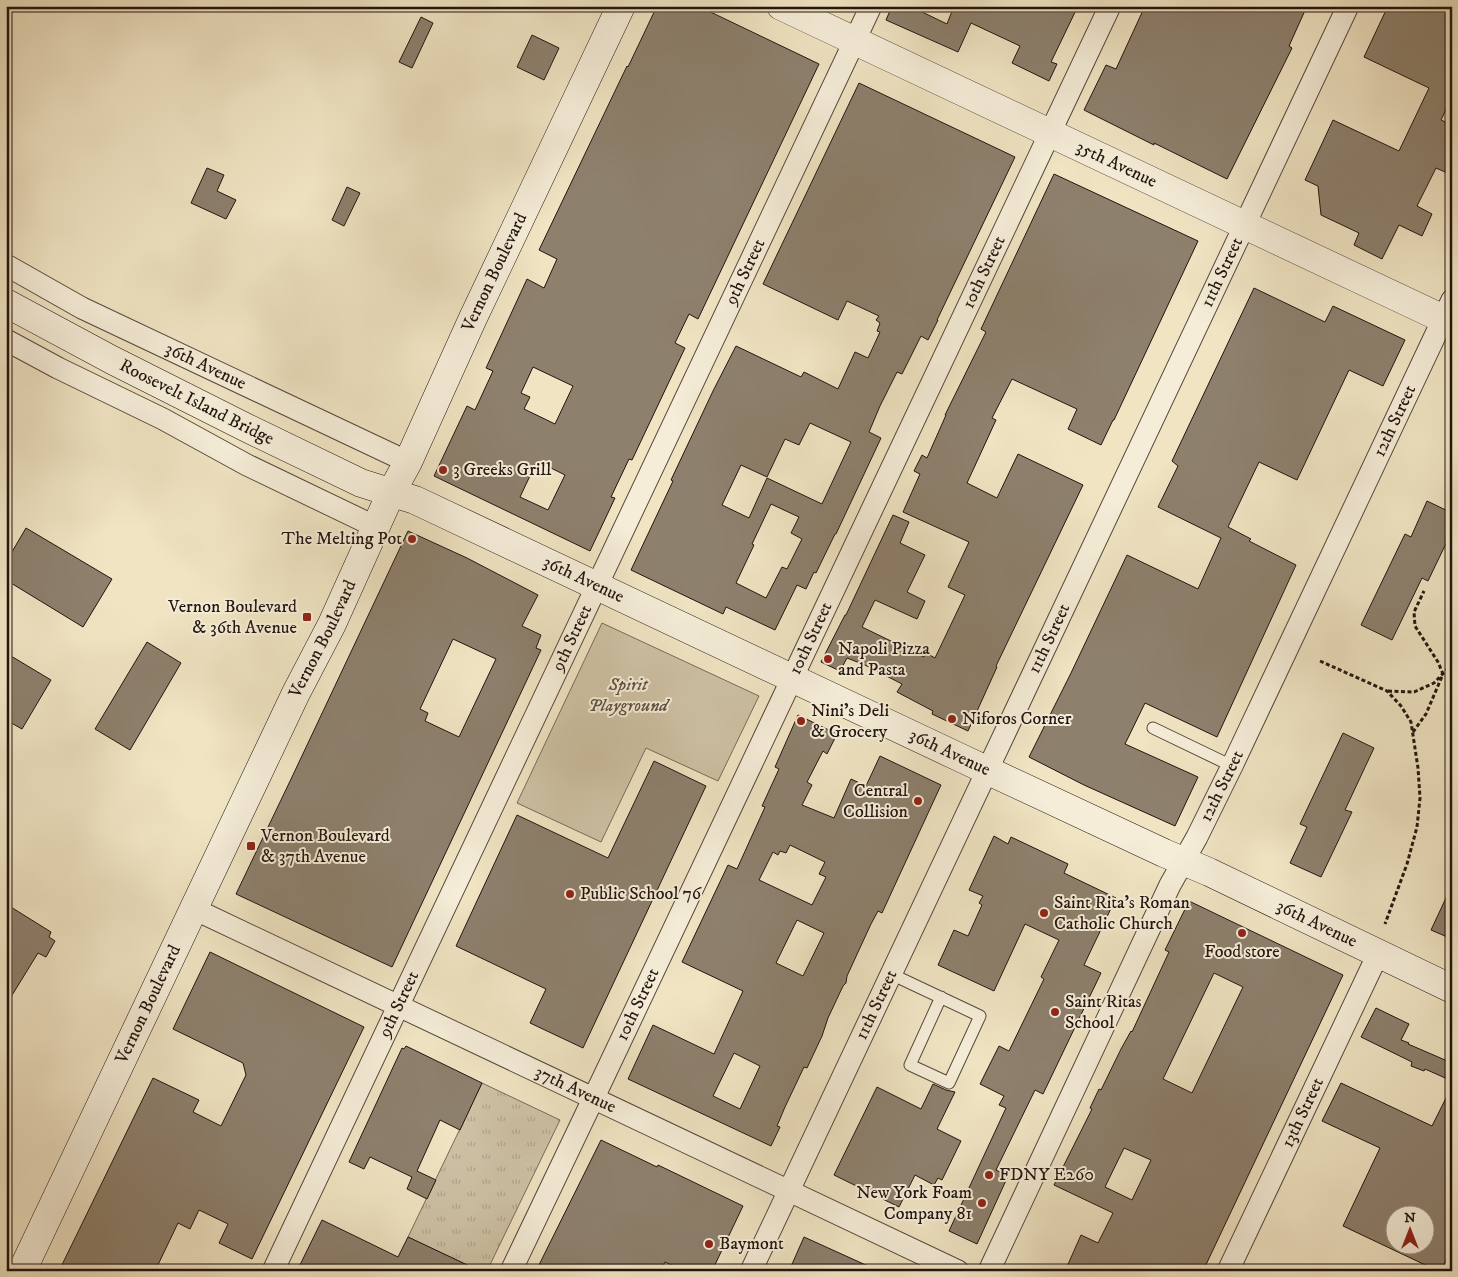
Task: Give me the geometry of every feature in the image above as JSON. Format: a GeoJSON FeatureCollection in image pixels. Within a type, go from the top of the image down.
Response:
{"type":"FeatureCollection","features":[{"type":"Feature","properties":{"kind":"main road","name":"Vernon Boulevard"},"geometry":{"type":"LineString","coordinates":[[22,1271],[296,693],[332,624],[473,318],[621,6]]}},
{"type":"Feature","properties":{"kind":"main road","name":"35th Avenue"},"geometry":{"type":"LineString","coordinates":[[781,6],[1244,226],[1449,314]]}},
{"type":"Feature","properties":{"kind":"main road","name":"Roosevelt Island Bridge"},"geometry":{"type":"LineString","coordinates":[[6,304],[247,428],[361,483],[392,493]]}},
{"type":"Feature","properties":{"kind":"main road","name":"36th Avenue"},"geometry":{"type":"LineString","coordinates":[[392,493],[415,500],[597,585],[987,771],[1209,872],[1452,989]]}},
{"type":"Feature","properties":{"kind":"street","name":"9th Street"},"geometry":{"type":"LineString","coordinates":[[273,1271],[871,6]]}},
{"type":"Feature","properties":{"kind":"street","name":"10th Street"},"geometry":{"type":"LineString","coordinates":[[511,1271],[1110,6]]}},
{"type":"Feature","properties":{"kind":"street","name":"11th Street"},"geometry":{"type":"LineString","coordinates":[[751,1271],[1348,6]]}},
{"type":"Feature","properties":{"kind":"street","name":"36th Avenue"},"geometry":{"type":"LineString","coordinates":[[6,265],[82,308],[408,462]]}},
{"type":"Feature","properties":{"kind":"street","name":"12th Street"},"geometry":{"type":"LineString","coordinates":[[989,1271],[1170,885],[1184,862],[1232,766],[1449,314]]}},
{"type":"Feature","properties":{"kind":"street"},"geometry":{"type":"LineString","coordinates":[[6,340],[58,368],[163,419],[247,466],[376,527]]}},
{"type":"Feature","properties":{"kind":"street","name":"37th Avenue"},"geometry":{"type":"LineString","coordinates":[[194,909],[958,1271]]}},
{"type":"Feature","properties":{"kind":"street","name":"13th Street"},"geometry":{"type":"LineString","coordinates":[[1228,1271],[1378,954]]}},
{"type":"Feature","properties":{"kind":"lane"},"geometry":{"type":"LineString","coordinates":[[1152,728],[1232,766]]}},
{"type":"Feature","properties":{"kind":"lane"},"geometry":{"type":"LineString","coordinates":[[891,974],[941,997],[980,1016],[949,1083],[910,1065],[941,997]]}},
{"type":"Feature","properties":{"kind":"path"},"geometry":{"type":"LineString","coordinates":[[1413,733],[1426,714],[1443,674],[1438,662],[1415,626],[1414,612],[1424,591]]}},
{"type":"Feature","properties":{"kind":"path"},"geometry":{"type":"LineString","coordinates":[[1320,661],[1387,690],[1414,692],[1434,683],[1452,664]]}},
{"type":"Feature","properties":{"kind":"path"},"geometry":{"type":"LineString","coordinates":[[1386,924],[1407,864],[1417,827],[1420,798],[1418,768],[1411,722],[1401,706],[1387,690]]}},
{"type":"Feature","properties":{"kind":"green space","name":"Spirit Playground"},"geometry":{"type":"Polygon","coordinates":[[[602,623],[759,696],[718,781],[646,748],[601,842],[517,803],[602,623]]]}},
{"type":"Feature","properties":{"kind":"green space"},"geometry":{"type":"Polygon","coordinates":[[[482,1083],[560,1120],[487,1271],[480,1271],[408,1237],[482,1083]]]}},
{"type":"Feature","properties":{"kind":"building"},"geometry":{"type":"Polygon","coordinates":[[[657,6],[698,6],[819,64],[698,319],[689,314],[675,343],[685,348],[632,460],[629,459],[611,497],[615,498],[590,551],[434,476],[467,406],[475,410],[493,371],[486,368],[527,279],[544,288],[557,259],[539,250],[657,6]],[[533,367],[521,393],[530,397],[524,409],[555,424],[573,386],[533,367]],[[537,461],[520,497],[548,510],[565,475],[537,461]]]}},
{"type":"Feature","properties":{"kind":"building"},"geometry":{"type":"Polygon","coordinates":[[[892,6],[920,6],[918,10],[947,24],[954,6],[1078,6],[1051,62],[1057,64],[1049,81],[1012,63],[1020,46],[971,23],[958,52],[886,20],[892,6]]]}},
{"type":"Feature","properties":{"kind":"building"},"geometry":{"type":"Polygon","coordinates":[[[1145,6],[1307,6],[1289,46],[1292,48],[1227,179],[1084,110],[1106,65],[1116,69],[1145,6]]]}},
{"type":"Feature","properties":{"kind":"building"},"geometry":{"type":"Polygon","coordinates":[[[1388,6],[1452,6],[1452,97],[1441,120],[1452,125],[1452,175],[1436,168],[1417,206],[1432,214],[1422,236],[1399,225],[1382,259],[1354,245],[1359,233],[1321,215],[1318,186],[1305,180],[1333,120],[1399,151],[1429,88],[1364,57],[1388,6]]]}},
{"type":"Feature","properties":{"kind":"building"},"geometry":{"type":"Polygon","coordinates":[[[421,17],[433,23],[412,68],[399,62],[421,17]]]}},
{"type":"Feature","properties":{"kind":"building"},"geometry":{"type":"Polygon","coordinates":[[[532,35],[559,48],[544,80],[517,67],[532,35]]]}},
{"type":"Feature","properties":{"kind":"building"},"geometry":{"type":"Polygon","coordinates":[[[859,83],[1015,157],[928,340],[921,336],[902,374],[897,372],[880,406],[869,432],[881,438],[836,534],[806,589],[797,585],[775,630],[726,607],[723,614],[631,570],[673,481],[671,480],[736,346],[801,377],[804,372],[838,389],[855,352],[868,358],[880,332],[877,331],[880,323],[876,320],[879,316],[847,301],[838,320],[763,284],[859,83]],[[810,423],[799,445],[785,439],[767,477],[741,465],[722,505],[749,518],[767,478],[822,504],[851,442],[810,423]],[[771,504],[736,583],[766,598],[782,567],[787,569],[802,539],[791,533],[799,517],[771,504]]]}},
{"type":"Feature","properties":{"kind":"building"},"geometry":{"type":"Polygon","coordinates":[[[207,168],[224,175],[217,191],[236,200],[226,219],[191,203],[207,168]]]}},
{"type":"Feature","properties":{"kind":"building"},"geometry":{"type":"Polygon","coordinates":[[[1054,174],[1198,241],[1101,445],[1068,429],[1077,409],[1012,379],[992,418],[996,420],[967,483],[997,498],[1018,454],[1083,485],[996,666],[968,731],[932,714],[933,711],[897,692],[902,684],[865,665],[847,658],[840,671],[821,662],[846,615],[893,515],[909,522],[900,543],[925,555],[907,592],[925,601],[917,619],[875,600],[862,627],[924,657],[926,653],[935,658],[965,595],[948,587],[969,542],[903,512],[920,474],[914,471],[922,455],[927,458],[945,415],[986,332],[981,329],[1054,174]]]}},
{"type":"Feature","properties":{"kind":"building"},"geometry":{"type":"Polygon","coordinates":[[[347,187],[360,193],[344,226],[332,220],[347,187]]]}},
{"type":"Feature","properties":{"kind":"building"},"geometry":{"type":"Polygon","coordinates":[[[1254,288],[1325,322],[1333,306],[1405,340],[1383,386],[1349,370],[1297,480],[1259,462],[1228,527],[1251,539],[1249,541],[1296,565],[1217,737],[1145,703],[1125,744],[1198,777],[1175,826],[1084,785],[1029,757],[1127,555],[1198,589],[1221,538],[1158,507],[1178,466],[1172,461],[1254,288]]]}},
{"type":"Feature","properties":{"kind":"building"},"geometry":{"type":"Polygon","coordinates":[[[1427,501],[1452,513],[1452,531],[1428,581],[1422,578],[1392,640],[1361,625],[1405,534],[1411,537],[1427,501]]]}},
{"type":"Feature","properties":{"kind":"building"},"geometry":{"type":"Polygon","coordinates":[[[26,528],[112,579],[83,627],[6,580],[6,562],[26,528]]]}},
{"type":"Feature","properties":{"kind":"building"},"geometry":{"type":"Polygon","coordinates":[[[408,531],[467,558],[538,595],[522,626],[541,635],[536,648],[541,650],[392,967],[236,894],[408,531]],[[453,639],[420,709],[428,713],[425,721],[459,737],[496,659],[453,639]]]}},
{"type":"Feature","properties":{"kind":"building"},"geometry":{"type":"Polygon","coordinates":[[[147,642],[181,663],[130,750],[95,729],[147,642]]]}},
{"type":"Feature","properties":{"kind":"building"},"geometry":{"type":"Polygon","coordinates":[[[6,653],[51,680],[22,729],[6,720],[6,653]]]}},
{"type":"Feature","properties":{"kind":"building"},"geometry":{"type":"Polygon","coordinates":[[[798,715],[837,734],[827,754],[823,751],[807,782],[812,785],[802,805],[834,818],[851,779],[866,786],[880,756],[941,785],[882,913],[878,911],[871,924],[807,1068],[804,1067],[785,1107],[777,1126],[780,1127],[771,1146],[628,1079],[653,1025],[714,1054],[743,991],[682,962],[728,865],[737,869],[765,807],[762,806],[779,769],[775,767],[798,715]],[[790,845],[786,853],[780,851],[778,855],[773,852],[759,880],[812,905],[826,877],[819,874],[825,862],[790,845]],[[797,920],[776,963],[803,976],[824,933],[797,920]],[[734,1053],[713,1096],[740,1109],[760,1066],[734,1053]]]}},
{"type":"Feature","properties":{"kind":"building"},"geometry":{"type":"Polygon","coordinates":[[[1343,733],[1374,748],[1345,810],[1352,812],[1321,877],[1290,863],[1307,827],[1300,824],[1343,733]]]}},
{"type":"Feature","properties":{"kind":"building"},"geometry":{"type":"Polygon","coordinates":[[[654,761],[706,786],[583,1048],[530,1023],[546,989],[456,946],[517,815],[608,858],[654,761]]]}},
{"type":"Feature","properties":{"kind":"building"},"geometry":{"type":"Polygon","coordinates":[[[994,836],[1008,844],[1011,837],[1068,864],[1064,873],[1116,898],[1084,965],[1101,973],[1043,1094],[1035,1090],[996,1170],[1008,1176],[977,1244],[949,1231],[1006,1108],[999,1105],[1004,1096],[980,1084],[999,1046],[1009,1051],[1044,979],[1041,977],[1059,940],[1025,924],[994,991],[938,965],[954,930],[968,936],[982,905],[979,903],[983,896],[969,890],[994,836]]]}},
{"type":"Feature","properties":{"kind":"building"},"geometry":{"type":"Polygon","coordinates":[[[1452,885],[1452,939],[1431,930],[1452,885]]]}},
{"type":"Feature","properties":{"kind":"building"},"geometry":{"type":"Polygon","coordinates":[[[1189,901],[1343,975],[1203,1271],[1065,1271],[1081,1235],[1098,1243],[1113,1213],[1054,1185],[1092,1109],[1090,1108],[1099,1089],[1101,1090],[1121,1049],[1132,1032],[1169,952],[1165,950],[1189,901]],[[1214,973],[1163,1079],[1192,1093],[1243,987],[1214,973]],[[1124,1148],[1105,1187],[1132,1200],[1151,1160],[1124,1148]]]}},
{"type":"Feature","properties":{"kind":"building"},"geometry":{"type":"Polygon","coordinates":[[[6,904],[51,932],[49,937],[55,941],[46,957],[38,953],[6,1005],[6,904]]]}},
{"type":"Feature","properties":{"kind":"building"},"geometry":{"type":"Polygon","coordinates":[[[210,952],[364,1027],[252,1259],[219,1243],[228,1224],[199,1210],[190,1229],[178,1223],[155,1271],[59,1271],[153,1078],[199,1100],[193,1112],[221,1126],[246,1075],[243,1063],[173,1029],[210,952]]]}},
{"type":"Feature","properties":{"kind":"building"},"geometry":{"type":"Polygon","coordinates":[[[1376,1008],[1409,1024],[1401,1040],[1452,1063],[1452,1081],[1425,1069],[1424,1071],[1411,1066],[1412,1062],[1361,1037],[1376,1008]]]}},
{"type":"Feature","properties":{"kind":"building"},"geometry":{"type":"Polygon","coordinates":[[[406,1046],[482,1083],[460,1130],[440,1120],[417,1171],[436,1180],[427,1199],[407,1189],[412,1177],[370,1157],[364,1169],[349,1162],[402,1048],[404,1049],[406,1046]]]}},
{"type":"Feature","properties":{"kind":"building"},"geometry":{"type":"Polygon","coordinates":[[[1341,1083],[1432,1126],[1452,1086],[1452,1248],[1441,1271],[1402,1254],[1436,1254],[1436,1204],[1386,1204],[1386,1246],[1343,1226],[1380,1148],[1322,1121],[1341,1083]]]}},
{"type":"Feature","properties":{"kind":"building"},"geometry":{"type":"Polygon","coordinates":[[[933,1084],[955,1092],[937,1129],[961,1141],[942,1180],[938,1178],[934,1185],[915,1175],[899,1207],[834,1175],[877,1087],[921,1109],[933,1084]]]}},
{"type":"Feature","properties":{"kind":"building"},"geometry":{"type":"Polygon","coordinates":[[[601,1140],[743,1206],[712,1271],[684,1271],[665,1262],[660,1271],[536,1271],[601,1140]]]}},
{"type":"Feature","properties":{"kind":"building"},"geometry":{"type":"Polygon","coordinates":[[[322,1220],[398,1257],[408,1237],[480,1271],[297,1271],[322,1220]]]}},
{"type":"Feature","properties":{"kind":"building"},"geometry":{"type":"Polygon","coordinates":[[[804,1237],[879,1271],[789,1271],[804,1237]]]}},
{"type":"Feature","properties":{"kind":"place","name":"3 Greeks Grill"},"geometry":{"type":"Point","coordinates":[443,470]}},
{"type":"Feature","properties":{"kind":"place","name":"The Melting Pot"},"geometry":{"type":"Point","coordinates":[412,539]}},
{"type":"Feature","properties":{"kind":"place","name":"Vernon Boulevard & 36th Avenue"},"geometry":{"type":"Point","coordinates":[307,617]}},
{"type":"Feature","properties":{"kind":"place","name":"Napoli Pizza and Pasta"},"geometry":{"type":"Point","coordinates":[828,659]}},
{"type":"Feature","properties":{"kind":"place","name":"Niforos Corner"},"geometry":{"type":"Point","coordinates":[952,719]}},
{"type":"Feature","properties":{"kind":"place","name":"Nini's Deli & Grocery"},"geometry":{"type":"Point","coordinates":[801,721]}},
{"type":"Feature","properties":{"kind":"place","name":"Central Collision"},"geometry":{"type":"Point","coordinates":[918,801]}},
{"type":"Feature","properties":{"kind":"place","name":"Vernon Boulevard & 37th Avenue"},"geometry":{"type":"Point","coordinates":[251,846]}},
{"type":"Feature","properties":{"kind":"place","name":"Public School 76"},"geometry":{"type":"Point","coordinates":[570,894]}},
{"type":"Feature","properties":{"kind":"place","name":"Saint Rita's Roman Catholic Church"},"geometry":{"type":"Point","coordinates":[1044,913]}},
{"type":"Feature","properties":{"kind":"place","name":"Food store"},"geometry":{"type":"Point","coordinates":[1242,933]}},
{"type":"Feature","properties":{"kind":"place","name":"Saint Ritas School"},"geometry":{"type":"Point","coordinates":[1055,1012]}},
{"type":"Feature","properties":{"kind":"place","name":"FDNY E260"},"geometry":{"type":"Point","coordinates":[989,1175]}},
{"type":"Feature","properties":{"kind":"place","name":"New York Foam Company 81"},"geometry":{"type":"Point","coordinates":[982,1203]}},
{"type":"Feature","properties":{"kind":"place","name":"Baymont"},"geometry":{"type":"Point","coordinates":[709,1244]}}]}
